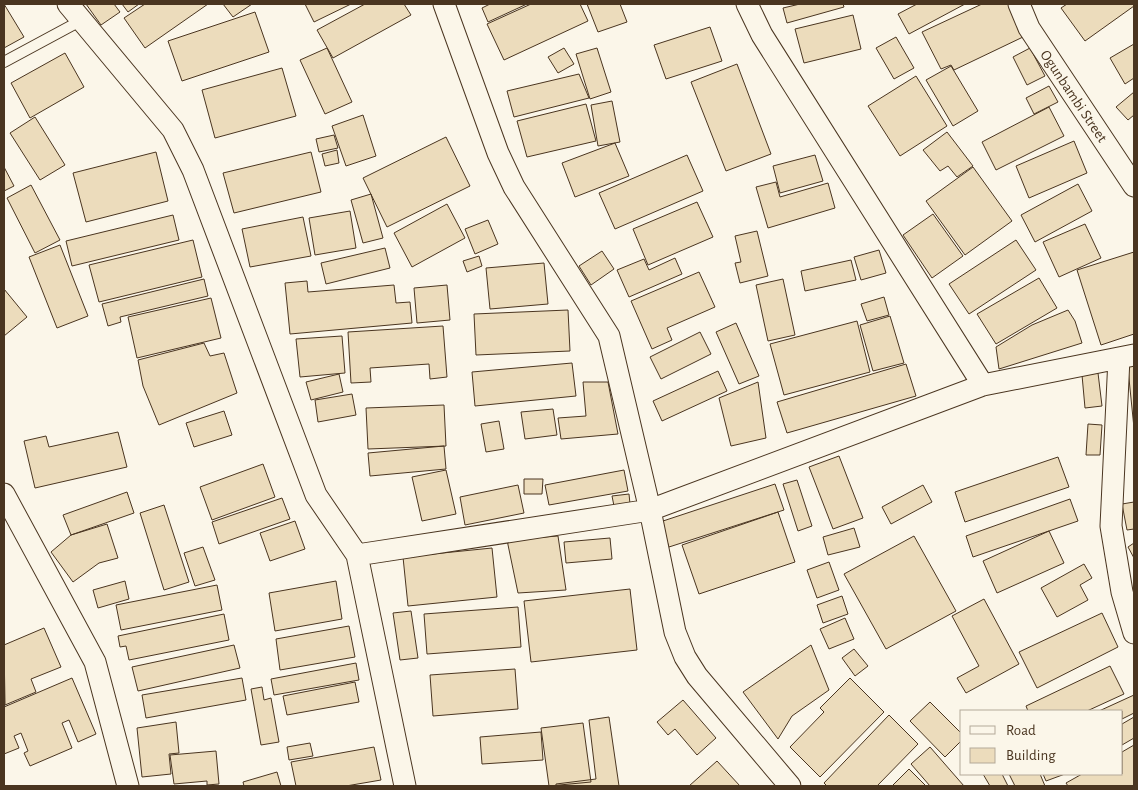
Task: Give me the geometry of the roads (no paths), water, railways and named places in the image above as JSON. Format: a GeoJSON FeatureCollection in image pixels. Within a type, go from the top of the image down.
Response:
{"type":"FeatureCollection","features":[{"type":"Feature","properties":{"kind":"street"},"geometry":{"type":"LineString","coordinates":[[68,4],[173,130],[213,219],[316,495],[357,555],[405,786]]}},
{"type":"Feature","properties":{"kind":"street"},"geometry":{"type":"LineString","coordinates":[[444,4],[498,153],[514,187],[609,336],[650,510],[674,632],[685,657],[697,676],[790,786]]}},
{"type":"Feature","properties":{"kind":"street"},"geometry":{"type":"LineString","coordinates":[[747,4],[762,35],[983,385]]}},
{"type":"Feature","properties":{"kind":"street","name":"Ogunbambi Street"},"geometry":{"type":"LineString","coordinates":[[1019,4],[1029,28],[1134,186]]}},
{"type":"Feature","properties":{"kind":"street"},"geometry":{"type":"LineString","coordinates":[[357,555],[650,510],[983,385],[1127,357],[1111,526],[1122,592],[1134,633]]}},
{"type":"Feature","properties":{"kind":"street"},"geometry":{"type":"LineString","coordinates":[[4,494],[95,662],[128,786]]}},
{"type":"Feature","properties":{"kind":"lane"},"geometry":{"type":"LineString","coordinates":[[4,62],[82,20]]}}]}
